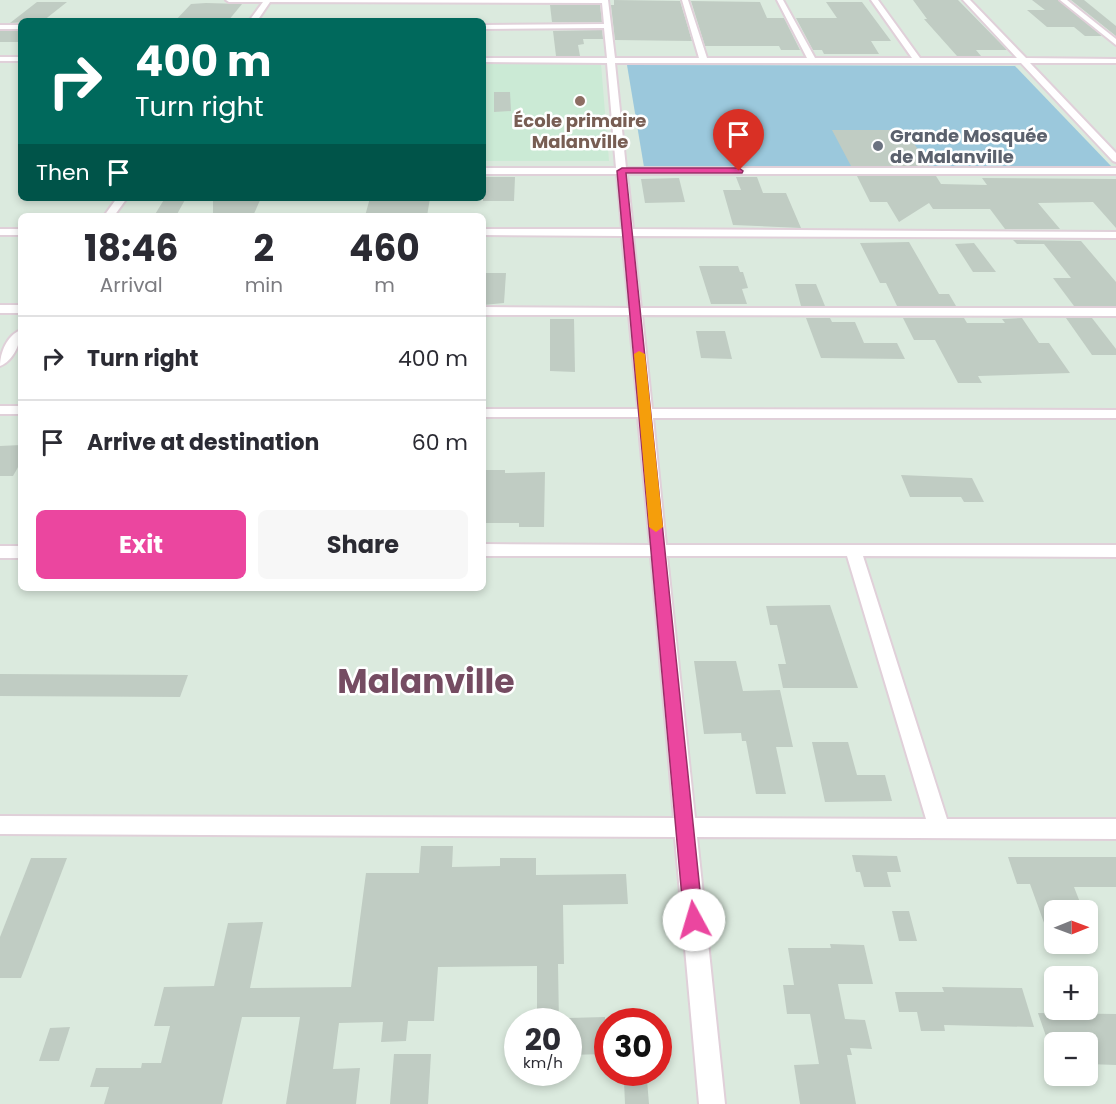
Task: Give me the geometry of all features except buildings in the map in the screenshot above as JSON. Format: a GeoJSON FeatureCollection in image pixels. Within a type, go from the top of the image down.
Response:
{"type":"FeatureCollection","features":[{"type":"Feature","properties":{"kind":"street"},"geometry":{"type":"LineString","coordinates":[[229,0],[605,1],[712,1104]]}},
{"type":"Feature","properties":{"kind":"street"},"geometry":{"type":"LineString","coordinates":[[255,18],[268,0]]}},
{"type":"Feature","properties":{"kind":"street"},"geometry":{"type":"LineString","coordinates":[[685,0],[704,60]]}},
{"type":"Feature","properties":{"kind":"street"},"geometry":{"type":"LineString","coordinates":[[780,0],[813,61]]}},
{"type":"Feature","properties":{"kind":"street"},"geometry":{"type":"LineString","coordinates":[[874,0],[918,61]]}},
{"type":"Feature","properties":{"kind":"street"},"geometry":{"type":"LineString","coordinates":[[966,0],[1116,159]]}},
{"type":"Feature","properties":{"kind":"street"},"geometry":{"type":"LineString","coordinates":[[1063,0],[1116,43]]}},
{"type":"Feature","properties":{"kind":"street"},"geometry":{"type":"LineString","coordinates":[[486,27],[608,26]]}},
{"type":"Feature","properties":{"kind":"street"},"geometry":{"type":"LineString","coordinates":[[0,27],[18,27]]}},
{"type":"Feature","properties":{"kind":"street"},"geometry":{"type":"LineString","coordinates":[[0,59],[18,59]]}},
{"type":"Feature","properties":{"kind":"street"},"geometry":{"type":"LineString","coordinates":[[486,60],[1116,61]]}},
{"type":"Feature","properties":{"kind":"street"},"geometry":{"type":"LineString","coordinates":[[486,171],[1116,171]]}},
{"type":"Feature","properties":{"kind":"street"},"geometry":{"type":"LineString","coordinates":[[110,213],[120,201]]}},
{"type":"Feature","properties":{"kind":"street"},"geometry":{"type":"LineString","coordinates":[[0,232],[18,232]]}},
{"type":"Feature","properties":{"kind":"street"},"geometry":{"type":"LineString","coordinates":[[486,232],[1116,235]]}},
{"type":"Feature","properties":{"kind":"street"},"geometry":{"type":"LineString","coordinates":[[0,309],[18,309]]}},
{"type":"Feature","properties":{"kind":"street"},"geometry":{"type":"LineString","coordinates":[[486,311],[1116,312]]}},
{"type":"Feature","properties":{"kind":"street"},"geometry":{"type":"LineString","coordinates":[[0,362],[18,338]]}},
{"type":"Feature","properties":{"kind":"street"},"geometry":{"type":"LineString","coordinates":[[0,410],[18,410]]}},
{"type":"Feature","properties":{"kind":"street"},"geometry":{"type":"LineString","coordinates":[[486,413],[1116,414]]}},
{"type":"Feature","properties":{"kind":"street"},"geometry":{"type":"LineString","coordinates":[[486,550],[1116,551]]}},
{"type":"Feature","properties":{"kind":"street"},"geometry":{"type":"LineString","coordinates":[[853,550],[939,828]]}},
{"type":"Feature","properties":{"kind":"street"},"geometry":{"type":"LineString","coordinates":[[0,552],[18,552]]}},
{"type":"Feature","properties":{"kind":"street"},"geometry":{"type":"LineString","coordinates":[[0,825],[1116,829]]}},
{"type":"Feature","properties":{"kind":"shaded area"},"geometry":{"type":"Polygon","coordinates":[[[486,64],[601,64],[609,161],[486,161],[486,64]]]}},
{"type":"Feature","properties":{"kind":"shaded area"},"geometry":{"type":"Polygon","coordinates":[[[627,65],[1015,66],[1111,166],[644,167],[627,65]]]}},
{"type":"Feature","properties":{"kind":"slow traffic"},"geometry":{"type":"LineString","coordinates":[[639,354],[656,527]]}},
{"type":"Feature","properties":{"kind":"place","name":"École primaire Malanville"},"geometry":{"type":"Point","coordinates":[580,101]}},
{"type":"Feature","properties":{"kind":"place","name":"Grande Mosquée de Malanville"},"geometry":{"type":"Point","coordinates":[878,146]}},
{"type":"Feature","properties":{"kind":"district","name":"Malanville"},"geometry":{"type":"Point","coordinates":[426,681]}},
{"type":"Feature","properties":{"kind":"route"},"geometry":{"type":"LineString","coordinates":[[694,920],[622,171],[739,171]]}}]}
